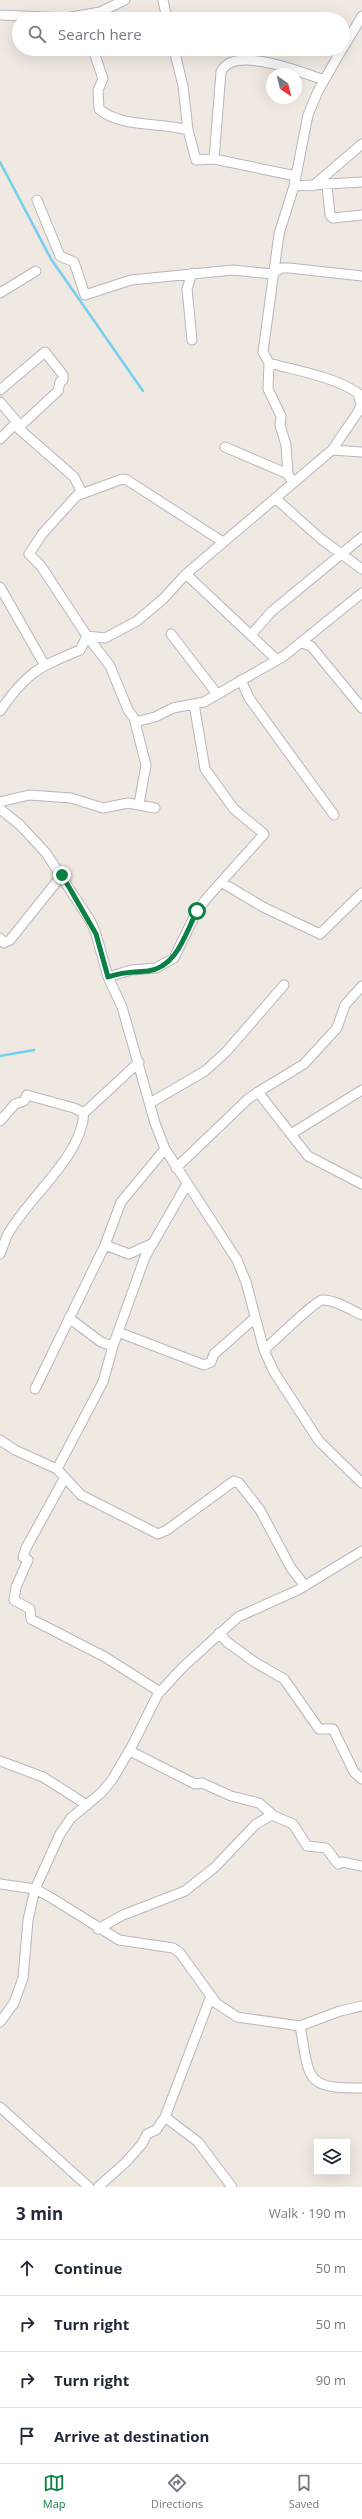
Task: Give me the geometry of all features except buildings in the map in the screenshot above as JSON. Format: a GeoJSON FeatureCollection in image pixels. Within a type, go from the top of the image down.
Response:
{"type":"FeatureCollection","features":[{"type":"Feature","properties":{"kind":"street"},"geometry":{"type":"LineString","coordinates":[[163,0],[166,12]]}},
{"type":"Feature","properties":{"kind":"street"},"geometry":{"type":"LineString","coordinates":[[100,12],[119,1]]}},
{"type":"Feature","properties":{"kind":"street"},"geometry":{"type":"LineString","coordinates":[[0,15],[12,17]]}},
{"type":"Feature","properties":{"kind":"street"},"geometry":{"type":"LineString","coordinates":[[350,36],[362,16]]}},
{"type":"Feature","properties":{"kind":"street"},"geometry":{"type":"LineString","coordinates":[[95,56],[103,79],[98,90],[99,110],[104,114],[152,126],[176,126],[188,130]]}},
{"type":"Feature","properties":{"kind":"street"},"geometry":{"type":"LineString","coordinates":[[176,56],[183,86],[188,130],[196,160],[214,159],[296,176]]}},
{"type":"Feature","properties":{"kind":"street"},"geometry":{"type":"LineString","coordinates":[[293,483],[288,474],[286,445],[280,425],[280,416],[268,389],[269,363],[263,352],[272,303],[272,274],[279,234],[294,186],[308,115],[324,80],[338,56]]}},
{"type":"Feature","properties":{"kind":"street"},"geometry":{"type":"LineString","coordinates":[[214,159],[221,72],[224,66],[230,62],[277,64],[324,80]]}},
{"type":"Feature","properties":{"kind":"street"},"geometry":{"type":"LineString","coordinates":[[313,186],[362,144]]}},
{"type":"Feature","properties":{"kind":"street"},"geometry":{"type":"LineString","coordinates":[[294,186],[362,182]]}},
{"type":"Feature","properties":{"kind":"street"},"geometry":{"type":"LineString","coordinates":[[327,185],[330,216],[333,218],[362,215]]}},
{"type":"Feature","properties":{"kind":"street"},"geometry":{"type":"LineString","coordinates":[[37,200],[60,256],[74,262],[85,295],[131,280],[233,270],[272,274],[289,268],[362,276]]}},
{"type":"Feature","properties":{"kind":"street"},"geometry":{"type":"LineString","coordinates":[[0,293],[36,271]]}},
{"type":"Feature","properties":{"kind":"street"},"geometry":{"type":"LineString","coordinates":[[192,273],[187,289],[192,340]]}},
{"type":"Feature","properties":{"kind":"street"},"geometry":{"type":"LineString","coordinates":[[0,390],[44,352],[63,375],[63,380],[60,382],[58,391],[0,439]]}},
{"type":"Feature","properties":{"kind":"street"},"geometry":{"type":"LineString","coordinates":[[87,636],[105,638],[137,621],[163,599],[186,574],[332,450],[358,412],[361,399],[358,393],[349,387],[269,363]]}},
{"type":"Feature","properties":{"kind":"street"},"geometry":{"type":"LineString","coordinates":[[0,402],[17,425],[74,477],[81,486],[79,494]]}},
{"type":"Feature","properties":{"kind":"street"},"geometry":{"type":"LineString","coordinates":[[225,447],[288,474]]}},
{"type":"Feature","properties":{"kind":"street"},"geometry":{"type":"LineString","coordinates":[[332,450],[362,452]]}},
{"type":"Feature","properties":{"kind":"street"},"geometry":{"type":"LineString","coordinates":[[140,804],[146,765],[135,722],[128,710],[110,666],[87,636],[41,566],[29,554],[43,533],[79,494],[122,479],[127,480],[223,542]]}},
{"type":"Feature","properties":{"kind":"street"},"geometry":{"type":"LineString","coordinates":[[275,498],[321,540],[362,569]]}},
{"type":"Feature","properties":{"kind":"street"},"geometry":{"type":"LineString","coordinates":[[250,635],[271,612],[362,537]]}},
{"type":"Feature","properties":{"kind":"street"},"geometry":{"type":"LineString","coordinates":[[186,574],[277,660]]}},
{"type":"Feature","properties":{"kind":"street"},"geometry":{"type":"LineString","coordinates":[[0,587],[44,664]]}},
{"type":"Feature","properties":{"kind":"street"},"geometry":{"type":"LineString","coordinates":[[135,722],[154,717],[173,708],[194,704],[217,694],[277,660],[302,643],[362,594]]}},
{"type":"Feature","properties":{"kind":"street"},"geometry":{"type":"LineString","coordinates":[[171,634],[217,694]]}},
{"type":"Feature","properties":{"kind":"street"},"geometry":{"type":"LineString","coordinates":[[0,711],[14,690],[29,675],[44,664],[80,650],[87,636]]}},
{"type":"Feature","properties":{"kind":"street"},"geometry":{"type":"LineString","coordinates":[[302,643],[311,646],[362,708]]}},
{"type":"Feature","properties":{"kind":"street"},"geometry":{"type":"LineString","coordinates":[[241,680],[249,698],[334,815]]}},
{"type":"Feature","properties":{"kind":"street"},"geometry":{"type":"LineString","coordinates":[[108,977],[131,970],[156,968],[174,958],[197,911],[264,834],[234,809],[205,769],[194,704]]}},
{"type":"Feature","properties":{"kind":"street"},"geometry":{"type":"LineString","coordinates":[[0,802],[29,795],[71,798],[103,808],[140,804],[155,808]]}},
{"type":"Feature","properties":{"kind":"street"},"geometry":{"type":"LineString","coordinates":[[2,815],[32,836],[62,875],[96,934],[108,977],[122,1008],[165,1149],[237,1260],[246,1282],[264,1350],[274,1372],[319,1440],[340,1464],[362,1483]]}},
{"type":"Feature","properties":{"kind":"street"},"geometry":{"type":"LineString","coordinates":[[0,938],[4,943],[10,940],[62,875]]}},
{"type":"Feature","properties":{"kind":"street"},"geometry":{"type":"LineString","coordinates":[[221,882],[263,907],[320,934],[362,893]]}},
{"type":"Feature","properties":{"kind":"street"},"geometry":{"type":"LineString","coordinates":[[150,1103],[205,1072],[226,1052],[284,985]]}},
{"type":"Feature","properties":{"kind":"street"},"geometry":{"type":"LineString","coordinates":[[176,1168],[248,1099],[304,1064],[338,1028],[345,1005],[360,992]]}},
{"type":"Feature","properties":{"kind":"street"},"geometry":{"type":"LineString","coordinates":[[0,1254],[12,1228],[68,1153],[83,1124],[84,1114],[139,1062]]}},
{"type":"Feature","properties":{"kind":"street"},"geometry":{"type":"LineString","coordinates":[[291,1134],[362,1090]]}},
{"type":"Feature","properties":{"kind":"street"},"geometry":{"type":"LineString","coordinates":[[258,1092],[291,1134],[315,1161],[362,1184]]}},
{"type":"Feature","properties":{"kind":"street"},"geometry":{"type":"LineString","coordinates":[[0,1121],[15,1104],[24,1101],[27,1095],[74,1108],[84,1114]]}},
{"type":"Feature","properties":{"kind":"street"},"geometry":{"type":"LineString","coordinates":[[34,1389],[104,1245],[121,1202],[165,1149]]}},
{"type":"Feature","properties":{"kind":"street"},"geometry":{"type":"LineString","coordinates":[[57,1469],[103,1382],[113,1346],[151,1244],[187,1184]]}},
{"type":"Feature","properties":{"kind":"street"},"geometry":{"type":"LineString","coordinates":[[104,1245],[129,1254],[151,1244]]}},
{"type":"Feature","properties":{"kind":"street"},"geometry":{"type":"LineString","coordinates":[[264,1350],[306,1313],[315,1302],[332,1302],[362,1315]]}},
{"type":"Feature","properties":{"kind":"street"},"geometry":{"type":"LineString","coordinates":[[69,1318],[101,1342],[113,1346]]}},
{"type":"Feature","properties":{"kind":"street"},"geometry":{"type":"LineString","coordinates":[[118,1332],[159,1346],[204,1365],[211,1362],[214,1354],[255,1318]]}},
{"type":"Feature","properties":{"kind":"street"},"geometry":{"type":"LineString","coordinates":[[0,1440],[15,1450],[57,1469],[64,1479],[81,1495],[158,1534],[167,1530],[234,1481],[239,1482],[260,1510],[291,1568],[305,1586]]}},
{"type":"Feature","properties":{"kind":"street"},"geometry":{"type":"LineString","coordinates":[[64,1479],[26,1548],[23,1557],[28,1560],[16,1587],[14,1600],[30,1609],[31,1619],[105,1657],[160,1692]]}},
{"type":"Feature","properties":{"kind":"street"},"geometry":{"type":"LineString","coordinates":[[0,2022],[14,2003],[23,1978],[28,1920],[34,1889],[64,1827],[112,1780],[130,1751],[160,1692],[218,1633],[249,1610],[305,1586],[362,1551]]}},
{"type":"Feature","properties":{"kind":"street"},"geometry":{"type":"LineString","coordinates":[[218,1633],[227,1642],[256,1663],[284,1679],[319,1729],[333,1729],[354,1772],[362,1779]]}},
{"type":"Feature","properties":{"kind":"street"},"geometry":{"type":"LineString","coordinates":[[130,1751],[195,1784],[202,1783],[225,1793],[258,1803],[272,1815],[293,1824],[307,1846],[326,1848],[338,1864],[342,1862],[362,1866]]}},
{"type":"Feature","properties":{"kind":"street"},"geometry":{"type":"LineString","coordinates":[[0,1761],[43,1777],[87,1805]]}},
{"type":"Feature","properties":{"kind":"street"},"geometry":{"type":"LineString","coordinates":[[98,1929],[123,1915],[185,1892],[215,1867],[256,1824],[272,1815]]}},
{"type":"Feature","properties":{"kind":"street"},"geometry":{"type":"LineString","coordinates":[[0,1884],[34,1889],[50,1897],[98,1929],[119,1940],[174,1948],[180,1953],[216,2003],[237,2017],[300,2026],[340,2011],[362,2006]]}},
{"type":"Feature","properties":{"kind":"street"},"geometry":{"type":"LineString","coordinates":[[98,2187],[125,2163],[142,2144],[147,2134],[156,2130],[165,2116],[211,1996]]}},
{"type":"Feature","properties":{"kind":"street"},"geometry":{"type":"LineString","coordinates":[[300,2026],[308,2072],[315,2081],[330,2087],[362,2088]]}},
{"type":"Feature","properties":{"kind":"street"},"geometry":{"type":"LineString","coordinates":[[0,2107],[89,2187]]}},
{"type":"Feature","properties":{"kind":"street"},"geometry":{"type":"LineString","coordinates":[[165,2116],[198,2142],[232,2187]]}},
{"type":"Feature","properties":{"kind":"waterway"},"geometry":{"type":"LineString","coordinates":[[0,162],[51,259],[143,391]]}},
{"type":"Feature","properties":{"kind":"waterway"},"geometry":{"type":"LineString","coordinates":[[0,1056],[34,1050]]}},
{"type":"Feature","properties":{"kind":"route"},"geometry":{"type":"LineString","coordinates":[[62,875],[91,922],[96,934],[108,977],[131,970],[148,971],[166,964],[174,958],[197,911]]}}]}
